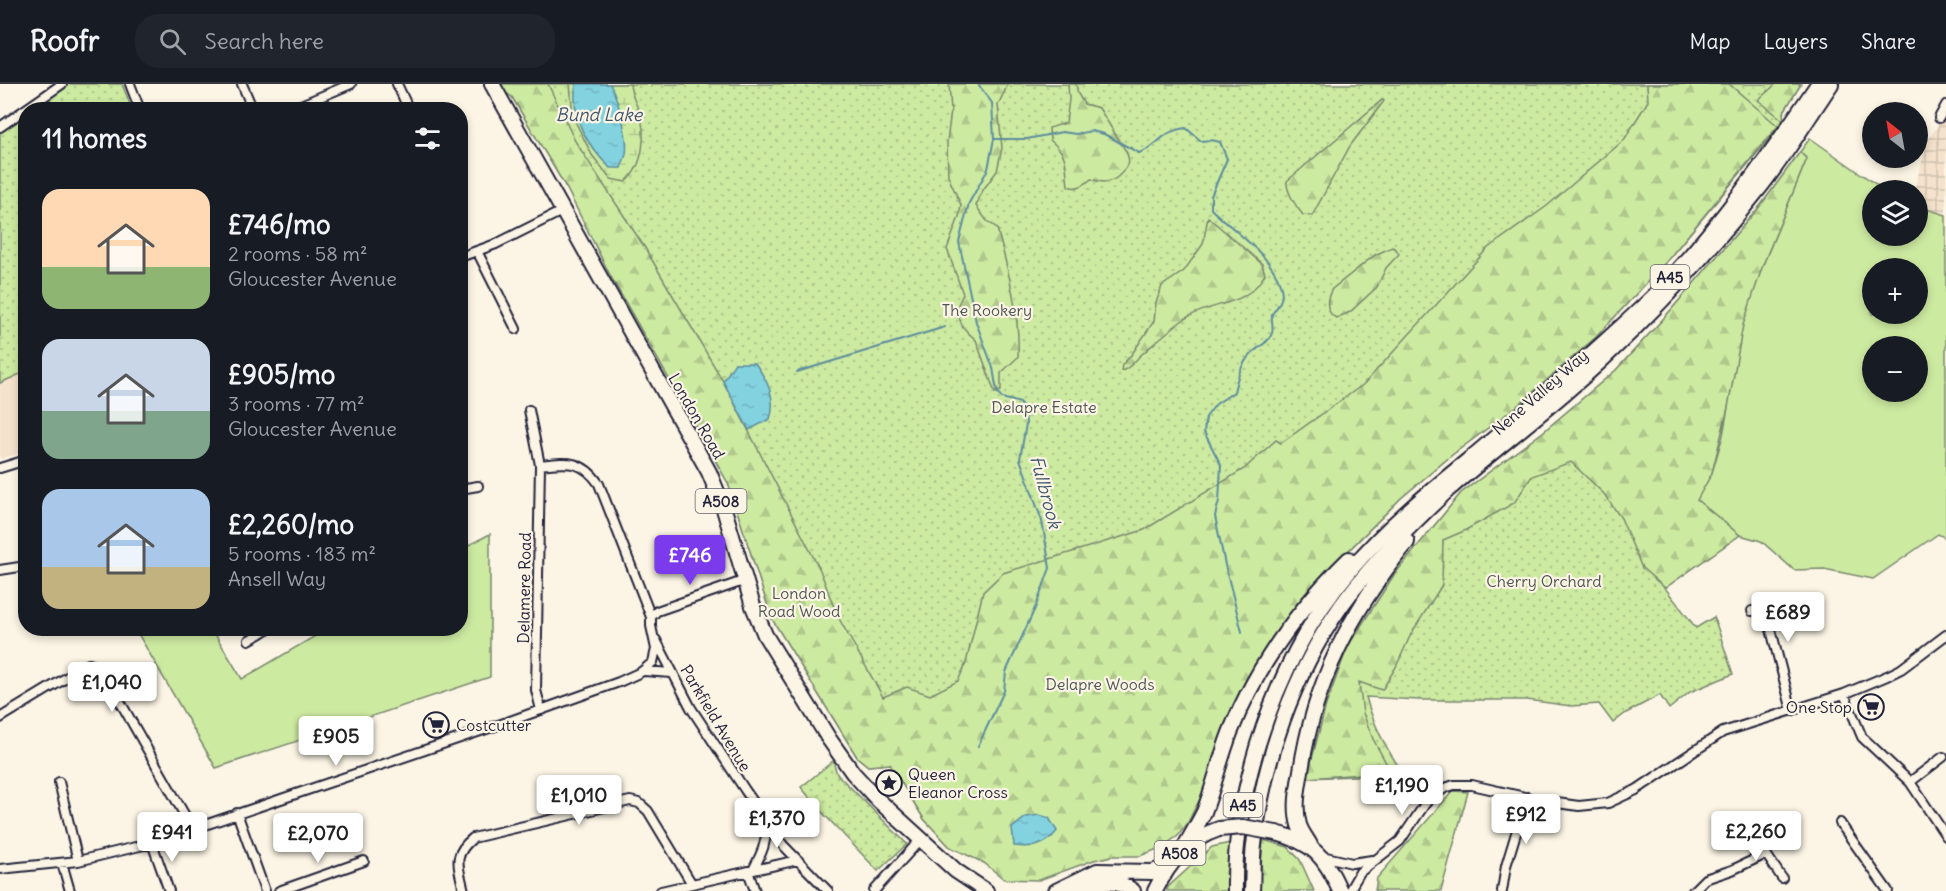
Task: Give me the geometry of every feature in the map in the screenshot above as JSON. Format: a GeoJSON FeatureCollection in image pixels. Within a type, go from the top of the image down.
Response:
{"type":"FeatureCollection","features":[{"type":"Feature","properties":{"kind":"highway","name":"London Road"},"geometry":{"type":"LineString","coordinates":[[492,84],[709,472],[724,509],[765,635],[829,739],[853,773],[885,807],[956,872],[986,891]]}},
{"type":"Feature","properties":{"kind":"highway","name":"Nene Valley Way"},"geometry":{"type":"LineString","coordinates":[[1235,891],[1237,842],[1245,790],[1273,698],[1310,625],[1352,567],[1394,524],[1563,379],[1654,296],[1756,175],[1818,84]]}},
{"type":"Feature","properties":{"kind":"highway","name":"Nene Valley Way"},"geometry":{"type":"LineString","coordinates":[[1252,891],[1254,846],[1262,795],[1280,727],[1306,667],[1341,607],[1365,575],[1450,489],[1564,395],[1661,303],[1711,248],[1763,183],[1831,84]]}},
{"type":"Feature","properties":{"kind":"highway"},"geometry":{"type":"LineString","coordinates":[[1184,848],[1202,815],[1229,734],[1244,700],[1270,654],[1297,616],[1320,588],[1433,481],[1491,441]]}},
{"type":"Feature","properties":{"kind":"highway"},"geometry":{"type":"LineString","coordinates":[[1340,891],[1299,825],[1297,807],[1299,786],[1303,756],[1314,711],[1333,656],[1363,602],[1394,558],[1450,489]]}},
{"type":"Feature","properties":{"kind":"highway","name":"A508"},"geometry":{"type":"LineString","coordinates":[[1155,891],[1168,867],[1184,848],[1207,833],[1243,827],[1276,832],[1314,850]]}},
{"type":"Feature","properties":{"kind":"highway","name":"A508"},"geometry":{"type":"LineString","coordinates":[[1056,891],[1097,871],[1152,872],[1168,867]]}},
{"type":"Feature","properties":{"kind":"highway"},"geometry":{"type":"LineString","coordinates":[[1078,891],[1101,882],[1114,882],[1127,886],[1133,891]]}},
{"type":"Feature","properties":{"kind":"street"},"geometry":{"type":"LineString","coordinates":[[36,102],[62,84]]}},
{"type":"Feature","properties":{"kind":"street"},"geometry":{"type":"LineString","coordinates":[[130,84],[137,102]]}},
{"type":"Feature","properties":{"kind":"street"},"geometry":{"type":"LineString","coordinates":[[242,84],[250,102]]}},
{"type":"Feature","properties":{"kind":"street"},"geometry":{"type":"LineString","coordinates":[[309,102],[351,84]]}},
{"type":"Feature","properties":{"kind":"street"},"geometry":{"type":"LineString","coordinates":[[397,84],[405,102]]}},
{"type":"Feature","properties":{"kind":"street"},"geometry":{"type":"LineString","coordinates":[[1939,118],[1946,105]]}},
{"type":"Feature","properties":{"kind":"street"},"geometry":{"type":"LineString","coordinates":[[0,127],[18,115]]}},
{"type":"Feature","properties":{"kind":"street"},"geometry":{"type":"LineString","coordinates":[[468,254],[496,244],[564,210]]}},
{"type":"Feature","properties":{"kind":"street"},"geometry":{"type":"LineString","coordinates":[[477,251],[516,329]]}},
{"type":"Feature","properties":{"kind":"street","name":"Delamere Road"},"geometry":{"type":"LineString","coordinates":[[529,410],[540,465],[536,690],[541,710]]}},
{"type":"Feature","properties":{"kind":"street"},"geometry":{"type":"LineString","coordinates":[[0,468],[18,462]]}},
{"type":"Feature","properties":{"kind":"street"},"geometry":{"type":"LineString","coordinates":[[540,465],[563,462],[582,465],[592,473],[599,484],[651,617],[657,611],[746,580]]}},
{"type":"Feature","properties":{"kind":"street"},"geometry":{"type":"LineString","coordinates":[[468,488],[478,486]]}},
{"type":"Feature","properties":{"kind":"street"},"geometry":{"type":"LineString","coordinates":[[0,570],[18,567]]}},
{"type":"Feature","properties":{"kind":"street"},"geometry":{"type":"LineString","coordinates":[[1752,611],[1762,610],[1767,614],[1792,711]]}},
{"type":"Feature","properties":{"kind":"street","name":"Parkfield Avenue"},"geometry":{"type":"LineString","coordinates":[[651,617],[655,639],[658,640],[672,673],[691,708],[783,845],[828,891]]}},
{"type":"Feature","properties":{"kind":"street"},"geometry":{"type":"LineString","coordinates":[[1349,891],[1360,872],[1400,841],[1425,804],[1445,788],[1454,785],[1472,785],[1579,806],[1608,803],[1636,790],[1729,730],[1844,694],[1900,669],[1946,635]]}},
{"type":"Feature","properties":{"kind":"street"},"geometry":{"type":"LineString","coordinates":[[249,640],[253,636]]}},
{"type":"Feature","properties":{"kind":"street"},"geometry":{"type":"LineString","coordinates":[[0,869],[78,861],[152,843],[541,710],[644,671],[650,666],[655,656],[655,639]]}},
{"type":"Feature","properties":{"kind":"street"},"geometry":{"type":"LineString","coordinates":[[0,718],[89,664],[101,668],[192,828]]}},
{"type":"Feature","properties":{"kind":"street"},"geometry":{"type":"LineString","coordinates":[[644,671],[672,673]]}},
{"type":"Feature","properties":{"kind":"street"},"geometry":{"type":"LineString","coordinates":[[1844,694],[1862,737],[1910,782],[1946,836]]}},
{"type":"Feature","properties":{"kind":"street"},"geometry":{"type":"LineString","coordinates":[[1910,782],[1943,757]]}},
{"type":"Feature","properties":{"kind":"street"},"geometry":{"type":"LineString","coordinates":[[59,782],[78,861]]}},
{"type":"Feature","properties":{"kind":"street"},"geometry":{"type":"LineString","coordinates":[[1502,891],[1506,866],[1527,797]]}},
{"type":"Feature","properties":{"kind":"street"},"geometry":{"type":"LineString","coordinates":[[465,891],[458,860],[462,847],[473,838],[630,801],[639,803],[648,811],[692,884]]}},
{"type":"Feature","properties":{"kind":"street"},"geometry":{"type":"LineString","coordinates":[[237,813],[265,891]]}},
{"type":"Feature","properties":{"kind":"street"},"geometry":{"type":"LineString","coordinates":[[755,891],[750,871],[765,846],[766,820]]}},
{"type":"Feature","properties":{"kind":"street"},"geometry":{"type":"LineString","coordinates":[[1840,823],[1888,891]]}},
{"type":"Feature","properties":{"kind":"street"},"geometry":{"type":"LineString","coordinates":[[1756,832],[1766,854],[1782,878]]}},
{"type":"Feature","properties":{"kind":"street"},"geometry":{"type":"LineString","coordinates":[[874,891],[921,839]]}},
{"type":"Feature","properties":{"kind":"street"},"geometry":{"type":"LineString","coordinates":[[152,843],[169,891]]}},
{"type":"Feature","properties":{"kind":"street"},"geometry":{"type":"LineString","coordinates":[[1314,850],[1352,863],[1377,859]]}},
{"type":"Feature","properties":{"kind":"street"},"geometry":{"type":"LineString","coordinates":[[1693,891],[1705,879],[1732,870],[1766,854]]}},
{"type":"Feature","properties":{"kind":"street"},"geometry":{"type":"LineString","coordinates":[[661,891],[798,860]]}},
{"type":"Feature","properties":{"kind":"street"},"geometry":{"type":"LineString","coordinates":[[279,891],[364,861]]}},
{"type":"Feature","properties":{"kind":"street"},"geometry":{"type":"LineString","coordinates":[[62,863],[70,891]]}},
{"type":"Feature","properties":{"kind":"shaded area"},"geometry":{"type":"Polygon","coordinates":[[[1946,113],[1946,215],[1928,209],[1928,180],[1917,180],[1920,168],[1928,168],[1928,140],[1946,113]]]}},
{"type":"Feature","properties":{"kind":"shaded area"},"geometry":{"type":"Polygon","coordinates":[[[18,375],[18,454],[0,459],[0,383],[18,375]]]}},
{"type":"Feature","properties":{"kind":"green space"},"geometry":{"type":"Polygon","coordinates":[[[67,84],[122,84],[129,102],[42,102],[67,84]]]}},
{"type":"Feature","properties":{"kind":"green space","name":"Delapre Estate"},"geometry":{"type":"Polygon","coordinates":[[[501,84],[1801,84],[1783,113],[1784,121],[1666,262],[1596,337],[1517,406],[1452,455],[1401,498],[1311,588],[1251,673],[1202,795],[1187,824],[950,847],[924,819],[890,764],[868,766],[857,757],[772,619],[728,483],[610,275],[567,189],[512,97],[505,92],[501,84]]]}},
{"type":"Feature","properties":{"kind":"green space","name":"Delapre Woods"},"geometry":{"type":"Polygon","coordinates":[[[501,84],[548,84],[575,141],[645,248],[723,381],[820,570],[837,615],[883,697],[907,687],[930,695],[958,681],[966,663],[983,592],[1003,573],[1144,530],[1244,469],[1276,440],[1281,443],[1364,384],[1488,248],[1547,206],[1624,140],[1648,101],[1647,84],[1729,84],[1778,126],[1666,262],[1596,337],[1517,406],[1452,455],[1401,498],[1311,588],[1251,673],[1202,795],[1178,836],[1160,848],[1140,856],[1112,856],[1094,860],[1039,880],[1004,879],[984,863],[950,847],[924,819],[890,764],[868,766],[857,757],[772,619],[728,483],[610,275],[567,189],[512,97],[505,92],[501,84]]]}},
{"type":"Feature","properties":{"kind":"green space"},"geometry":{"type":"Polygon","coordinates":[[[570,84],[630,84],[639,111],[643,139],[640,159],[625,182],[611,179],[592,155],[573,117],[570,84]]]}},
{"type":"Feature","properties":{"kind":"green space","name":"The Rookery"},"geometry":{"type":"Polygon","coordinates":[[[949,84],[1008,84],[998,105],[1002,148],[997,171],[983,190],[976,206],[987,221],[997,228],[1017,324],[1018,357],[1001,373],[1001,391],[995,393],[976,340],[963,328],[956,309],[963,294],[947,249],[961,205],[948,176],[947,142],[951,110],[949,84]]]}},
{"type":"Feature","properties":{"kind":"green space"},"geometry":{"type":"Polygon","coordinates":[[[1068,84],[1076,84],[1078,94],[1084,104],[1099,108],[1127,153],[1129,161],[1114,179],[1104,182],[1091,179],[1077,187],[1068,186],[1065,160],[1050,140],[1049,128],[1066,123],[1068,84]]]}},
{"type":"Feature","properties":{"kind":"green space"},"geometry":{"type":"Polygon","coordinates":[[[1776,84],[1801,84],[1783,113],[1784,121],[1758,100],[1776,84]]]}},
{"type":"Feature","properties":{"kind":"green space"},"geometry":{"type":"Polygon","coordinates":[[[1382,100],[1384,101],[1350,146],[1312,216],[1303,215],[1290,194],[1287,181],[1382,100]]]}},
{"type":"Feature","properties":{"kind":"green space"},"geometry":{"type":"Polygon","coordinates":[[[18,118],[18,375],[0,383],[0,131],[18,118]]]}},
{"type":"Feature","properties":{"kind":"green space"},"geometry":{"type":"Polygon","coordinates":[[[1810,138],[1870,180],[1862,180],[1862,246],[1928,246],[1928,209],[1946,215],[1946,538],[1938,534],[1873,579],[1824,569],[1794,570],[1761,541],[1740,535],[1697,500],[1712,473],[1723,435],[1743,325],[1763,265],[1807,159],[1800,152],[1810,138]]]}},
{"type":"Feature","properties":{"kind":"green space","name":"Cherry Orchard"},"geometry":{"type":"Polygon","coordinates":[[[1800,152],[1790,202],[1763,265],[1698,500],[1740,535],[1665,588],[1696,628],[1714,617],[1733,674],[1690,692],[1669,709],[1660,695],[1626,713],[1613,723],[1599,704],[1571,706],[1527,700],[1419,700],[1366,697],[1381,737],[1404,774],[1307,778],[1326,705],[1348,646],[1394,575],[1461,493],[1543,432],[1616,370],[1761,205],[1800,152]]]}},
{"type":"Feature","properties":{"kind":"green space"},"geometry":{"type":"Polygon","coordinates":[[[1800,152],[1807,159],[1763,265],[1712,473],[1698,500],[1740,535],[1665,588],[1642,568],[1621,518],[1604,494],[1571,462],[1532,476],[1514,503],[1443,540],[1442,585],[1411,634],[1396,667],[1382,690],[1359,682],[1363,713],[1373,739],[1391,772],[1307,778],[1326,705],[1348,646],[1394,575],[1461,493],[1543,432],[1616,370],[1761,205],[1800,152]]]}},
{"type":"Feature","properties":{"kind":"green space"},"geometry":{"type":"Polygon","coordinates":[[[1208,217],[1262,264],[1265,274],[1249,293],[1186,318],[1130,366],[1121,371],[1122,365],[1154,321],[1156,303],[1162,286],[1184,271],[1203,244],[1208,217]]]}},
{"type":"Feature","properties":{"kind":"green space"},"geometry":{"type":"Polygon","coordinates":[[[1392,247],[1399,254],[1386,268],[1377,287],[1350,312],[1336,318],[1332,315],[1328,305],[1332,289],[1375,255],[1392,247]]]}},
{"type":"Feature","properties":{"kind":"green space"},"geometry":{"type":"Polygon","coordinates":[[[490,534],[490,677],[216,768],[139,636],[216,636],[242,679],[315,636],[468,636],[468,545],[490,534]]]}},
{"type":"Feature","properties":{"kind":"green space"},"geometry":{"type":"Polygon","coordinates":[[[833,761],[837,774],[907,844],[878,871],[801,787],[833,761]]]}},
{"type":"Feature","properties":{"kind":"green space"},"geometry":{"type":"Polygon","coordinates":[[[1453,791],[1468,792],[1441,891],[1375,891],[1377,878],[1453,791]]]}},
{"type":"Feature","properties":{"kind":"green space"},"geometry":{"type":"Polygon","coordinates":[[[1263,840],[1288,847],[1300,860],[1314,891],[1259,891],[1263,840]]]}},
{"type":"Feature","properties":{"kind":"green space"},"geometry":{"type":"Polygon","coordinates":[[[1230,843],[1228,891],[1167,891],[1168,887],[1212,847],[1230,843]]]}},
{"type":"Feature","properties":{"kind":"water","name":"Bund Lake"},"geometry":{"type":"Polygon","coordinates":[[[576,84],[610,84],[626,138],[626,154],[621,168],[610,168],[594,150],[582,130],[576,108],[576,84]]]}},
{"type":"Feature","properties":{"kind":"water"},"geometry":{"type":"Polygon","coordinates":[[[735,363],[755,363],[770,390],[772,411],[770,419],[749,430],[723,381],[735,363]]]}},
{"type":"Feature","properties":{"kind":"water"},"geometry":{"type":"Polygon","coordinates":[[[1039,815],[1049,818],[1057,831],[1048,840],[1038,845],[1014,846],[1012,828],[1026,817],[1039,815]]]}},
{"type":"Feature","properties":{"kind":"waterway","name":"Fullbrook"},"geometry":{"type":"LineString","coordinates":[[978,84],[992,103],[994,139],[988,169],[969,203],[959,242],[976,322],[993,368],[997,392],[1002,398],[1020,403],[1025,412],[1026,424],[1020,459],[1042,521],[1050,568],[1036,606],[1006,672],[1004,691],[978,746]]}},
{"type":"Feature","properties":{"kind":"waterway"},"geometry":{"type":"LineString","coordinates":[[994,139],[1027,139],[1062,132],[1076,134],[1092,131],[1104,134],[1139,153],[1170,132],[1186,128],[1201,141],[1220,142],[1227,159],[1211,196],[1211,209],[1264,258],[1273,269],[1282,294],[1280,303],[1272,314],[1271,336],[1245,361],[1234,392],[1216,404],[1206,417],[1204,432],[1221,465],[1219,501],[1215,516],[1242,632]]}},
{"type":"Feature","properties":{"kind":"waterway"},"geometry":{"type":"LineString","coordinates":[[797,372],[945,327]]}},
{"type":"Feature","properties":{"kind":"place","name":"One Stop"},"geometry":{"type":"Point","coordinates":[1871,707]}},
{"type":"Feature","properties":{"kind":"place","name":"Costcutter"},"geometry":{"type":"Point","coordinates":[436,725]}},
{"type":"Feature","properties":{"kind":"place","name":"Queen Eleanor Cross"},"geometry":{"type":"Point","coordinates":[889,783]}},
{"type":"Feature","properties":{"kind":"park label","name":"London Road Wood"},"geometry":{"type":"Point","coordinates":[799,602]}}]}
